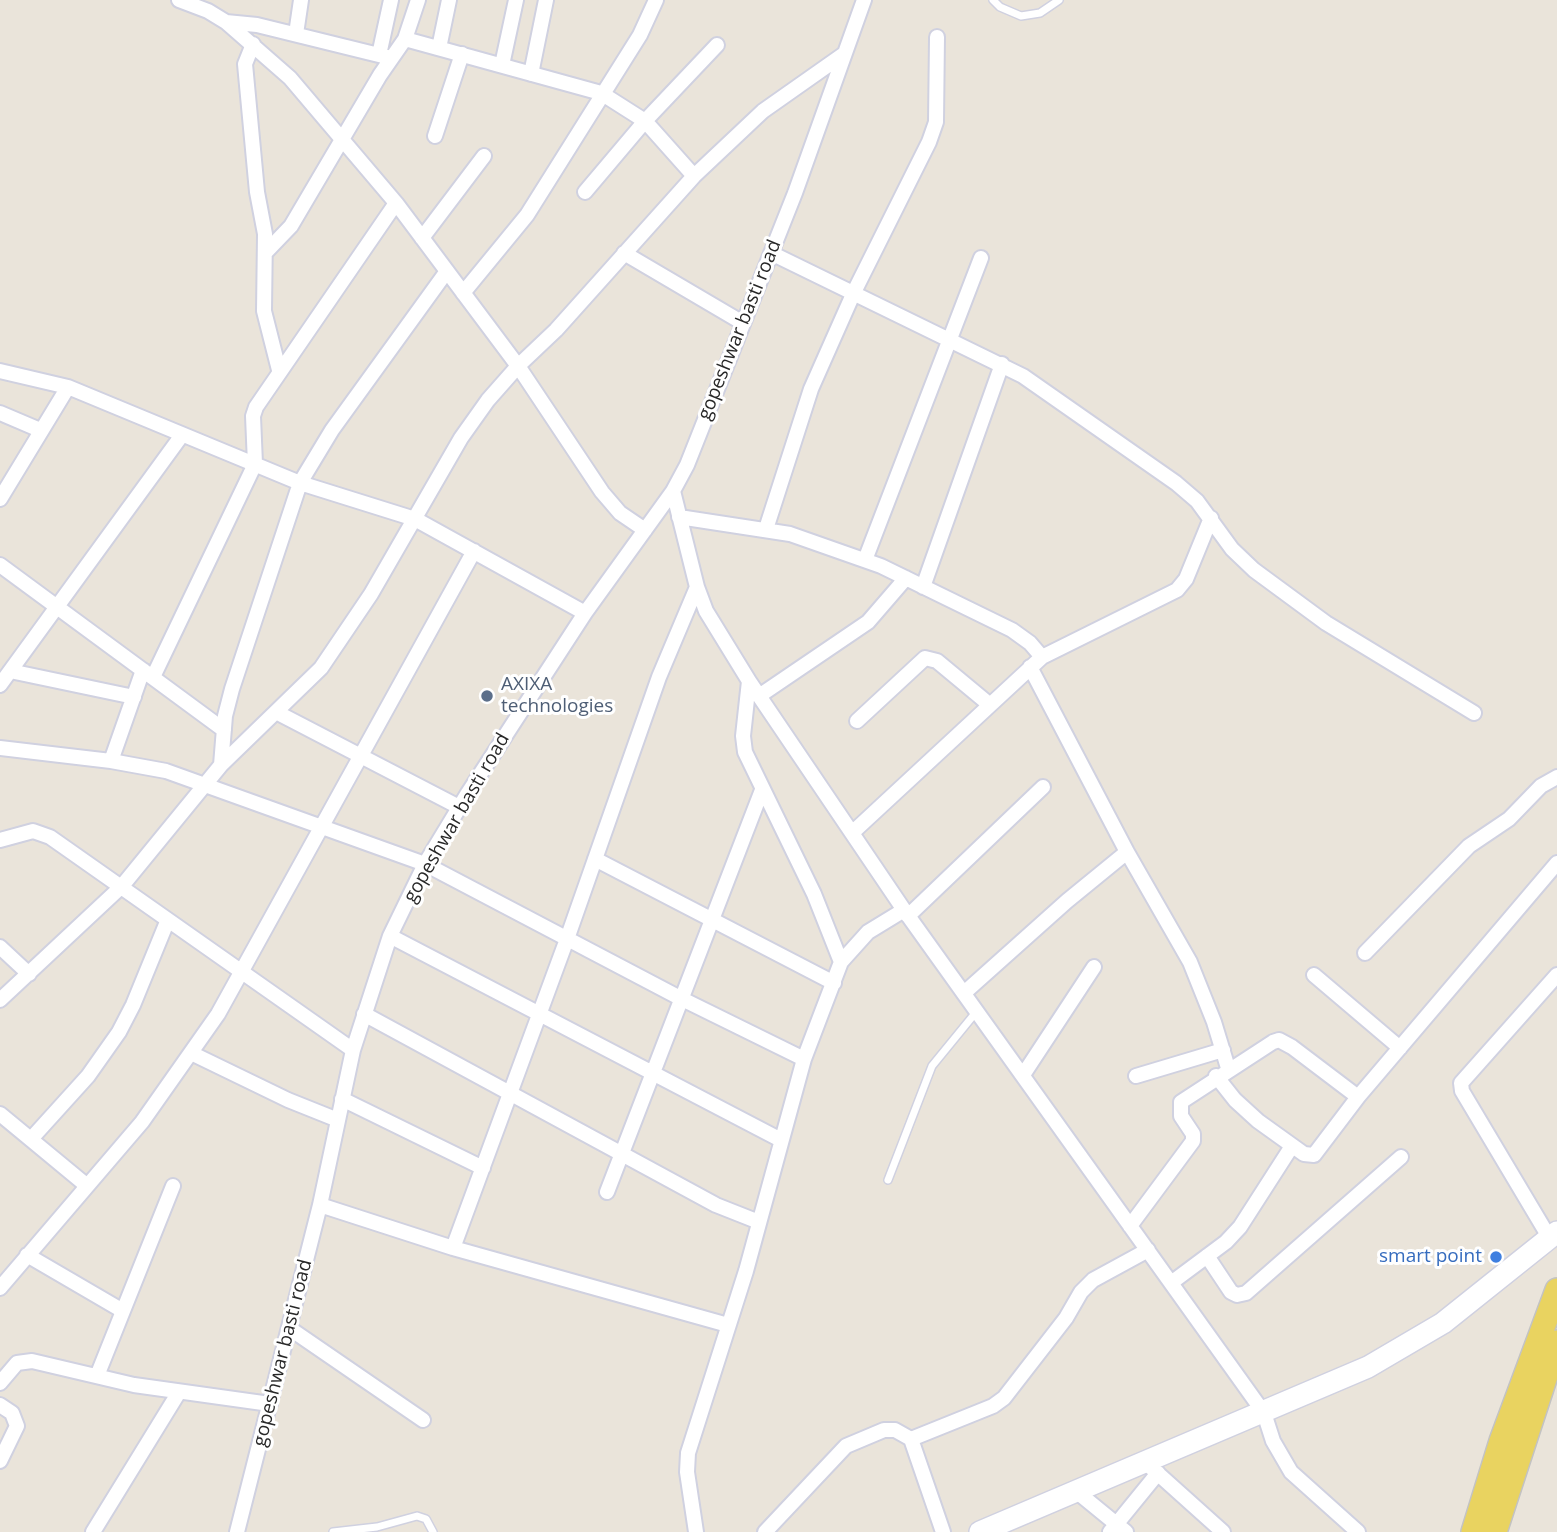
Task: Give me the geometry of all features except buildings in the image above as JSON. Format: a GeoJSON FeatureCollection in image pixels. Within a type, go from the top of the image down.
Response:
{"type":"FeatureCollection","features":[{"type":"Feature","properties":{"kind":"main road"},"geometry":{"type":"LineString","coordinates":[[1473,1532],[1501,1441],[1557,1290]]}},
{"type":"Feature","properties":{"kind":"main road"},"geometry":{"type":"LineString","coordinates":[[1495,1532],[1543,1395],[1557,1342]]}},
{"type":"Feature","properties":{"kind":"street"},"geometry":{"type":"LineString","coordinates":[[179,0],[221,20],[253,44],[290,78],[396,203],[518,366],[602,492],[620,513],[645,530]]}},
{"type":"Feature","properties":{"kind":"street"},"geometry":{"type":"LineString","coordinates":[[218,0],[221,20]]}},
{"type":"Feature","properties":{"kind":"street"},"geometry":{"type":"LineString","coordinates":[[296,34],[301,0]]}},
{"type":"Feature","properties":{"kind":"street"},"geometry":{"type":"LineString","coordinates":[[385,57],[391,0]]}},
{"type":"Feature","properties":{"kind":"street"},"geometry":{"type":"LineString","coordinates":[[266,252],[291,226],[343,139],[385,57],[405,39],[418,0]]}},
{"type":"Feature","properties":{"kind":"street"},"geometry":{"type":"LineString","coordinates":[[439,48],[449,0]]}},
{"type":"Feature","properties":{"kind":"street"},"geometry":{"type":"LineString","coordinates":[[502,65],[516,0]]}},
{"type":"Feature","properties":{"kind":"street"},"geometry":{"type":"LineString","coordinates":[[531,74],[546,0]]}},
{"type":"Feature","properties":{"kind":"street"},"geometry":{"type":"LineString","coordinates":[[463,293],[516,232],[601,93],[640,35],[656,0]]}},
{"type":"Feature","properties":{"kind":"street","name":"gopeshwar basti road"},"geometry":{"type":"LineString","coordinates":[[237,1532],[320,1205],[353,1049],[390,936],[425,864],[459,807],[584,613],[673,491],[771,253],[864,0]]}},
{"type":"Feature","properties":{"kind":"street"},"geometry":{"type":"LineString","coordinates":[[221,20],[296,34],[385,57]]}},
{"type":"Feature","properties":{"kind":"street"},"geometry":{"type":"LineString","coordinates":[[766,529],[800,416],[854,292],[936,122],[937,37]]}},
{"type":"Feature","properties":{"kind":"street"},"geometry":{"type":"LineString","coordinates":[[405,39],[601,93],[645,121],[694,176]]}},
{"type":"Feature","properties":{"kind":"street"},"geometry":{"type":"LineString","coordinates":[[253,44],[245,64],[266,252],[264,312],[279,370]]}},
{"type":"Feature","properties":{"kind":"street"},"geometry":{"type":"LineString","coordinates":[[586,192],[645,121],[718,45]]}},
{"type":"Feature","properties":{"kind":"street"},"geometry":{"type":"LineString","coordinates":[[435,136],[462,54]]}},
{"type":"Feature","properties":{"kind":"street"},"geometry":{"type":"LineString","coordinates":[[0,1000],[122,886],[221,765],[320,668],[345,636],[461,438],[488,400],[518,366],[556,330],[694,176],[763,111],[844,54]]}},
{"type":"Feature","properties":{"kind":"street"},"geometry":{"type":"LineString","coordinates":[[422,238],[484,156]]}},
{"type":"Feature","properties":{"kind":"street"},"geometry":{"type":"LineString","coordinates":[[111,761],[134,697],[255,464],[253,416],[279,370],[396,203]]}},
{"type":"Feature","properties":{"kind":"street"},"geometry":{"type":"LineString","coordinates":[[624,253],[743,323]]}},
{"type":"Feature","properties":{"kind":"street"},"geometry":{"type":"LineString","coordinates":[[771,253],[1002,364],[1128,447],[1176,483],[1211,518],[1233,549],[1254,570],[1326,623],[1474,713]]}},
{"type":"Feature","properties":{"kind":"street"},"geometry":{"type":"LineString","coordinates":[[864,560],[981,258]]}},
{"type":"Feature","properties":{"kind":"street"},"geometry":{"type":"LineString","coordinates":[[221,765],[232,689],[300,483],[332,430],[447,271]]}},
{"type":"Feature","properties":{"kind":"street"},"geometry":{"type":"LineString","coordinates":[[923,587],[1002,364]]}},
{"type":"Feature","properties":{"kind":"street"},"geometry":{"type":"LineString","coordinates":[[0,371],[68,387],[116,404],[182,435],[300,483],[415,519],[584,613]]}},
{"type":"Feature","properties":{"kind":"street"},"geometry":{"type":"LineString","coordinates":[[0,499],[68,387]]}},
{"type":"Feature","properties":{"kind":"street"},"geometry":{"type":"LineString","coordinates":[[0,413],[40,430]]}},
{"type":"Feature","properties":{"kind":"street"},"geometry":{"type":"LineString","coordinates":[[0,685],[182,435]]}},
{"type":"Feature","properties":{"kind":"street"},"geometry":{"type":"LineString","coordinates":[[673,491],[697,587],[719,636],[906,913],[1264,1413],[1273,1441],[1291,1472],[1358,1532]]}},
{"type":"Feature","properties":{"kind":"street"},"geometry":{"type":"LineString","coordinates":[[679,517],[766,529],[809,540],[864,560],[1012,630],[1042,657]]}},
{"type":"Feature","properties":{"kind":"street"},"geometry":{"type":"LineString","coordinates":[[852,833],[1042,657],[1177,590],[1186,579],[1211,518]]}},
{"type":"Feature","properties":{"kind":"street"},"geometry":{"type":"LineString","coordinates":[[0,1288],[142,1122],[242,974],[321,825],[474,551]]}},
{"type":"Feature","properties":{"kind":"street"},"geometry":{"type":"LineString","coordinates":[[0,565],[224,730]]}},
{"type":"Feature","properties":{"kind":"street"},"geometry":{"type":"LineString","coordinates":[[759,696],[868,622],[906,578]]}},
{"type":"Feature","properties":{"kind":"street"},"geometry":{"type":"LineString","coordinates":[[453,1248],[567,939],[659,677],[697,587]]}},
{"type":"Feature","properties":{"kind":"street"},"geometry":{"type":"LineString","coordinates":[[857,721],[925,658],[937,661],[990,705]]}},
{"type":"Feature","properties":{"kind":"street"},"geometry":{"type":"LineString","coordinates":[[1030,667],[1127,852],[1190,962],[1223,1050],[1222,1072],[1235,1100],[1304,1154],[1314,1155],[1358,1097],[1557,863]]}},
{"type":"Feature","properties":{"kind":"street"},"geometry":{"type":"LineString","coordinates":[[10,671],[134,697]]}},
{"type":"Feature","properties":{"kind":"street"},"geometry":{"type":"LineString","coordinates":[[749,681],[743,736],[745,752],[814,894],[841,962]]}},
{"type":"Feature","properties":{"kind":"street"},"geometry":{"type":"LineString","coordinates":[[276,712],[459,807]]}},
{"type":"Feature","properties":{"kind":"street"},"geometry":{"type":"LineString","coordinates":[[0,748],[146,765],[425,864],[680,998],[804,1059]]}},
{"type":"Feature","properties":{"kind":"street"},"geometry":{"type":"LineString","coordinates":[[1365,953],[1469,846],[1509,819],[1541,786],[1557,777],[1557,769]]}},
{"type":"Feature","properties":{"kind":"street"},"geometry":{"type":"LineString","coordinates":[[696,1532],[687,1472],[688,1453],[759,1222],[804,1059],[841,962],[868,932],[906,913],[1043,787]]}},
{"type":"Feature","properties":{"kind":"street"},"geometry":{"type":"LineString","coordinates":[[607,1192],[762,790]]}},
{"type":"Feature","properties":{"kind":"street"},"geometry":{"type":"LineString","coordinates":[[0,840],[26,832],[41,833],[122,886],[167,922],[353,1049]]}},
{"type":"Feature","properties":{"kind":"street"},"geometry":{"type":"LineString","coordinates":[[964,993],[1067,901],[1127,852]]}},
{"type":"Feature","properties":{"kind":"street"},"geometry":{"type":"LineString","coordinates":[[595,859],[834,983]]}},
{"type":"Feature","properties":{"kind":"street"},"geometry":{"type":"LineString","coordinates":[[31,1139],[88,1076],[119,1032],[134,1005],[167,922]]}},
{"type":"Feature","properties":{"kind":"street"},"geometry":{"type":"LineString","coordinates":[[390,936],[781,1140]]}},
{"type":"Feature","properties":{"kind":"street"},"geometry":{"type":"LineString","coordinates":[[0,947],[29,974]]}},
{"type":"Feature","properties":{"kind":"street"},"geometry":{"type":"LineString","coordinates":[[1023,1075],[1094,967]]}},
{"type":"Feature","properties":{"kind":"street"},"geometry":{"type":"LineString","coordinates":[[1314,975],[1399,1048]]}},
{"type":"Feature","properties":{"kind":"street"},"geometry":{"type":"LineString","coordinates":[[980,1532],[1076,1491],[1152,1467],[1368,1367],[1407,1345],[1507,1274],[1553,1234],[1462,1091],[1461,1083],[1557,975]]}},
{"type":"Feature","properties":{"kind":"street"},"geometry":{"type":"LineString","coordinates":[[364,1014],[716,1205],[759,1222]]}},
{"type":"Feature","properties":{"kind":"street"},"geometry":{"type":"LineString","coordinates":[[1130,1226],[1194,1141],[1193,1134],[1181,1116],[1181,1102],[1222,1072],[1279,1040],[1358,1097]]}},
{"type":"Feature","properties":{"kind":"street"},"geometry":{"type":"LineString","coordinates":[[1136,1076],[1223,1050]]}},
{"type":"Feature","properties":{"kind":"street"},"geometry":{"type":"LineString","coordinates":[[191,1053],[288,1100],[338,1119]]}},
{"type":"Feature","properties":{"kind":"street"},"geometry":{"type":"LineString","coordinates":[[342,1099],[483,1168]]}},
{"type":"Feature","properties":{"kind":"street"},"geometry":{"type":"LineString","coordinates":[[0,1115],[86,1185]]}},
{"type":"Feature","properties":{"kind":"street"},"geometry":{"type":"LineString","coordinates":[[1171,1283],[1240,1227],[1292,1146]]}},
{"type":"Feature","properties":{"kind":"street"},"geometry":{"type":"LineString","coordinates":[[1207,1256],[1231,1292],[1237,1295],[1246,1293],[1401,1157]]}},
{"type":"Feature","properties":{"kind":"street"},"geometry":{"type":"LineString","coordinates":[[97,1376],[173,1186]]}},
{"type":"Feature","properties":{"kind":"street"},"geometry":{"type":"LineString","coordinates":[[320,1205],[453,1248],[728,1325]]}},
{"type":"Feature","properties":{"kind":"street"},"geometry":{"type":"LineString","coordinates":[[911,1439],[992,1406],[1004,1398],[1066,1318],[1081,1292],[1093,1280],[1148,1250]]}},
{"type":"Feature","properties":{"kind":"street"},"geometry":{"type":"LineString","coordinates":[[27,1255],[123,1311]]}},
{"type":"Feature","properties":{"kind":"street"},"geometry":{"type":"LineString","coordinates":[[289,1328],[423,1420]]}},
{"type":"Feature","properties":{"kind":"street"},"geometry":{"type":"LineString","coordinates":[[0,1383],[9,1370],[24,1360],[179,1392],[270,1404]]}},
{"type":"Feature","properties":{"kind":"street"},"geometry":{"type":"LineString","coordinates":[[93,1532],[179,1392]]}},
{"type":"Feature","properties":{"kind":"street"},"geometry":{"type":"LineString","coordinates":[[0,1405],[12,1413],[17,1426],[0,1461]]}},
{"type":"Feature","properties":{"kind":"street"},"geometry":{"type":"LineString","coordinates":[[765,1532],[846,1446],[884,1430],[895,1430],[911,1439],[943,1532]]}},
{"type":"Feature","properties":{"kind":"street"},"geometry":{"type":"LineString","coordinates":[[1076,1491],[1118,1529],[1152,1467]]}},
{"type":"Feature","properties":{"kind":"street"},"geometry":{"type":"LineString","coordinates":[[1152,1467],[1223,1532]]}},
{"type":"Feature","properties":{"kind":"lane"},"geometry":{"type":"LineString","coordinates":[[993,0],[1000,8],[1021,16],[1040,13],[1059,0]]}},
{"type":"Feature","properties":{"kind":"lane"},"geometry":{"type":"LineString","coordinates":[[888,1180],[932,1066],[977,1011]]}},
{"type":"Feature","properties":{"kind":"lane"},"geometry":{"type":"LineString","coordinates":[[333,1532],[377,1527],[417,1516],[426,1519],[433,1532]]}},
{"type":"Feature","properties":{"kind":"place","name":"AXIXA technologies"},"geometry":{"type":"Point","coordinates":[487,696]}},
{"type":"Feature","properties":{"kind":"place","name":"smart point"},"geometry":{"type":"Point","coordinates":[1496,1257]}}]}
